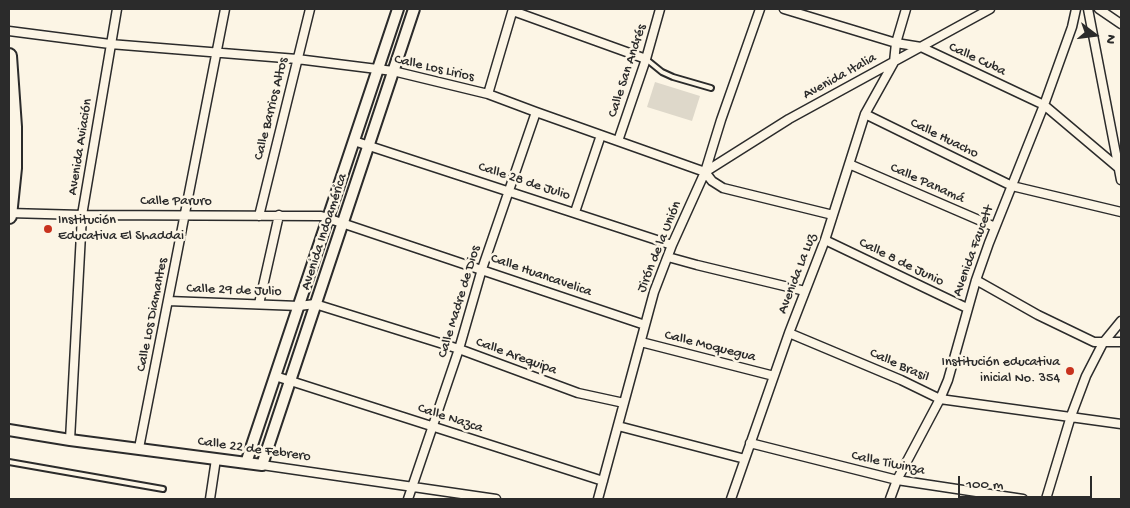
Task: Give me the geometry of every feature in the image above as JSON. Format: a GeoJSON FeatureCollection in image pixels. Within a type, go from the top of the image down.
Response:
{"type":"FeatureCollection","features":[{"type":"Feature","properties":{"kind":"highway"},"geometry":{"type":"LineString","coordinates":[[9,56],[14,127],[14,168],[9,214]]}},
{"type":"Feature","properties":{"kind":"street","name":"Avenida Aviación"},"geometry":{"type":"LineString","coordinates":[[70,440],[82,215],[117,9]]}},
{"type":"Feature","properties":{"kind":"street","name":"Calle Los Diamantes"},"geometry":{"type":"LineString","coordinates":[[139,448],[225,9]]}},
{"type":"Feature","properties":{"kind":"street","name":"Calle Barrios Altos"},"geometry":{"type":"LineString","coordinates":[[259,216],[296,59],[310,9]]}},
{"type":"Feature","properties":{"kind":"street","name":"Avenida Indoamérica"},"geometry":{"type":"LineString","coordinates":[[246,463],[398,9]]}},
{"type":"Feature","properties":{"kind":"street","name":"Avenida Indoamérica"},"geometry":{"type":"LineString","coordinates":[[262,465],[414,9]]}},
{"type":"Feature","properties":{"kind":"street","name":"Calle San Andrés"},"geometry":{"type":"LineString","coordinates":[[618,141],[646,59],[660,9]]}},
{"type":"Feature","properties":{"kind":"street","name":"Jirón de la Unión"},"geometry":{"type":"LineString","coordinates":[[598,499],[654,292],[672,245],[705,172],[760,9]]}},
{"type":"Feature","properties":{"kind":"street","name":"Calle Cuba"},"geometry":{"type":"LineString","coordinates":[[788,9],[896,43],[921,47],[1044,105],[1119,168]]}},
{"type":"Feature","properties":{"kind":"street"},"geometry":{"type":"LineString","coordinates":[[894,62],[896,43],[906,9]]}},
{"type":"Feature","properties":{"kind":"street","name":"Avenida Italia"},"geometry":{"type":"LineString","coordinates":[[705,172],[789,119],[990,9]]}},
{"type":"Feature","properties":{"kind":"street","name":"Avenida Faucett"},"geometry":{"type":"LineString","coordinates":[[890,499],[897,480],[940,399],[948,380],[976,280],[1044,105],[1072,28],[1076,9]]}},
{"type":"Feature","properties":{"kind":"street"},"geometry":{"type":"LineString","coordinates":[[1088,9],[1121,180]]}},
{"type":"Feature","properties":{"kind":"street"},"geometry":{"type":"LineString","coordinates":[[1099,9],[1121,24]]}},
{"type":"Feature","properties":{"kind":"street"},"geometry":{"type":"LineString","coordinates":[[488,94],[513,10],[646,59]]}},
{"type":"Feature","properties":{"kind":"street","name":"Calle Los Lirios"},"geometry":{"type":"LineString","coordinates":[[9,31],[110,44],[296,59],[393,71],[488,94],[705,172],[712,181],[724,188],[833,215]]}},
{"type":"Feature","properties":{"kind":"street","name":"Avenida La Luz"},"geometry":{"type":"LineString","coordinates":[[731,499],[788,332],[825,240],[865,114],[894,62]]}},
{"type":"Feature","properties":{"kind":"street","name":"Calle Madre de Dios"},"geometry":{"type":"LineString","coordinates":[[408,499],[458,349],[482,269],[536,112]]}},
{"type":"Feature","properties":{"kind":"street","name":"Calle Huacho"},"geometry":{"type":"LineString","coordinates":[[865,114],[1012,186],[1121,212]]}},
{"type":"Feature","properties":{"kind":"street"},"geometry":{"type":"LineString","coordinates":[[575,212],[601,135]]}},
{"type":"Feature","properties":{"kind":"street","name":"Calle 28 de Julio"},"geometry":{"type":"LineString","coordinates":[[354,140],[672,245]]}},
{"type":"Feature","properties":{"kind":"street","name":"Calle Panamá"},"geometry":{"type":"LineString","coordinates":[[850,164],[995,227]]}},
{"type":"Feature","properties":{"kind":"street","name":"Calle Paruro"},"geometry":{"type":"LineString","coordinates":[[9,214],[320,216],[342,223]]}},
{"type":"Feature","properties":{"kind":"street"},"geometry":{"type":"LineString","coordinates":[[258,304],[279,215]]}},
{"type":"Feature","properties":{"kind":"street","name":"Calle Huancavelica"},"geometry":{"type":"LineString","coordinates":[[342,223],[645,325]]}},
{"type":"Feature","properties":{"kind":"street","name":"Calle 8 de Junio"},"geometry":{"type":"LineString","coordinates":[[825,240],[967,308]]}},
{"type":"Feature","properties":{"kind":"street"},"geometry":{"type":"LineString","coordinates":[[668,257],[805,291]]}},
{"type":"Feature","properties":{"kind":"street"},"geometry":{"type":"LineString","coordinates":[[976,280],[1038,315],[1094,342],[1121,342]]}},
{"type":"Feature","properties":{"kind":"street","name":"Calle 29 de Julio"},"geometry":{"type":"LineString","coordinates":[[168,301],[299,306],[315,304]]}},
{"type":"Feature","properties":{"kind":"street","name":"Calle Arequipa"},"geometry":{"type":"LineString","coordinates":[[315,304],[458,349],[578,393],[624,403]]}},
{"type":"Feature","properties":{"kind":"street"},"geometry":{"type":"LineString","coordinates":[[1046,499],[1071,416],[1086,376],[1103,343],[1121,321]]}},
{"type":"Feature","properties":{"kind":"street","name":"Calle Brasil"},"geometry":{"type":"LineString","coordinates":[[788,332],[901,380],[940,399],[1121,424]]}},
{"type":"Feature","properties":{"kind":"street","name":"Calle Moquegua"},"geometry":{"type":"LineString","coordinates":[[640,342],[774,376]]}},
{"type":"Feature","properties":{"kind":"street","name":"Calle Nazca"},"geometry":{"type":"LineString","coordinates":[[275,376],[603,481]]}},
{"type":"Feature","properties":{"kind":"street"},"geometry":{"type":"LineString","coordinates":[[618,426],[745,458]]}},
{"type":"Feature","properties":{"kind":"street","name":"Calle 22 de Febrero"},"geometry":{"type":"LineString","coordinates":[[9,430],[496,499]]}},
{"type":"Feature","properties":{"kind":"street","name":"Calle Tiwinza"},"geometry":{"type":"LineString","coordinates":[[750,443],[897,480],[1023,499]]}},
{"type":"Feature","properties":{"kind":"street"},"geometry":{"type":"LineString","coordinates":[[210,499],[216,459]]}},
{"type":"Feature","properties":{"kind":"lane"},"geometry":{"type":"LineString","coordinates":[[646,59],[662,72],[673,77],[711,88]]}},
{"type":"Feature","properties":{"kind":"lane"},"geometry":{"type":"LineString","coordinates":[[9,462],[162,489]]}},
{"type":"Feature","properties":{"kind":"shaded area"},"geometry":{"type":"Polygon","coordinates":[[[655,82],[700,96],[692,121],[647,107],[655,82]]]}},
{"type":"Feature","properties":{"kind":"place","name":"Institución Educativa El Shaddai"},"geometry":{"type":"Point","coordinates":[48,229]}},
{"type":"Feature","properties":{"kind":"place","name":"Institución educativa inicial No. 354"},"geometry":{"type":"Point","coordinates":[1070,371]}}]}
